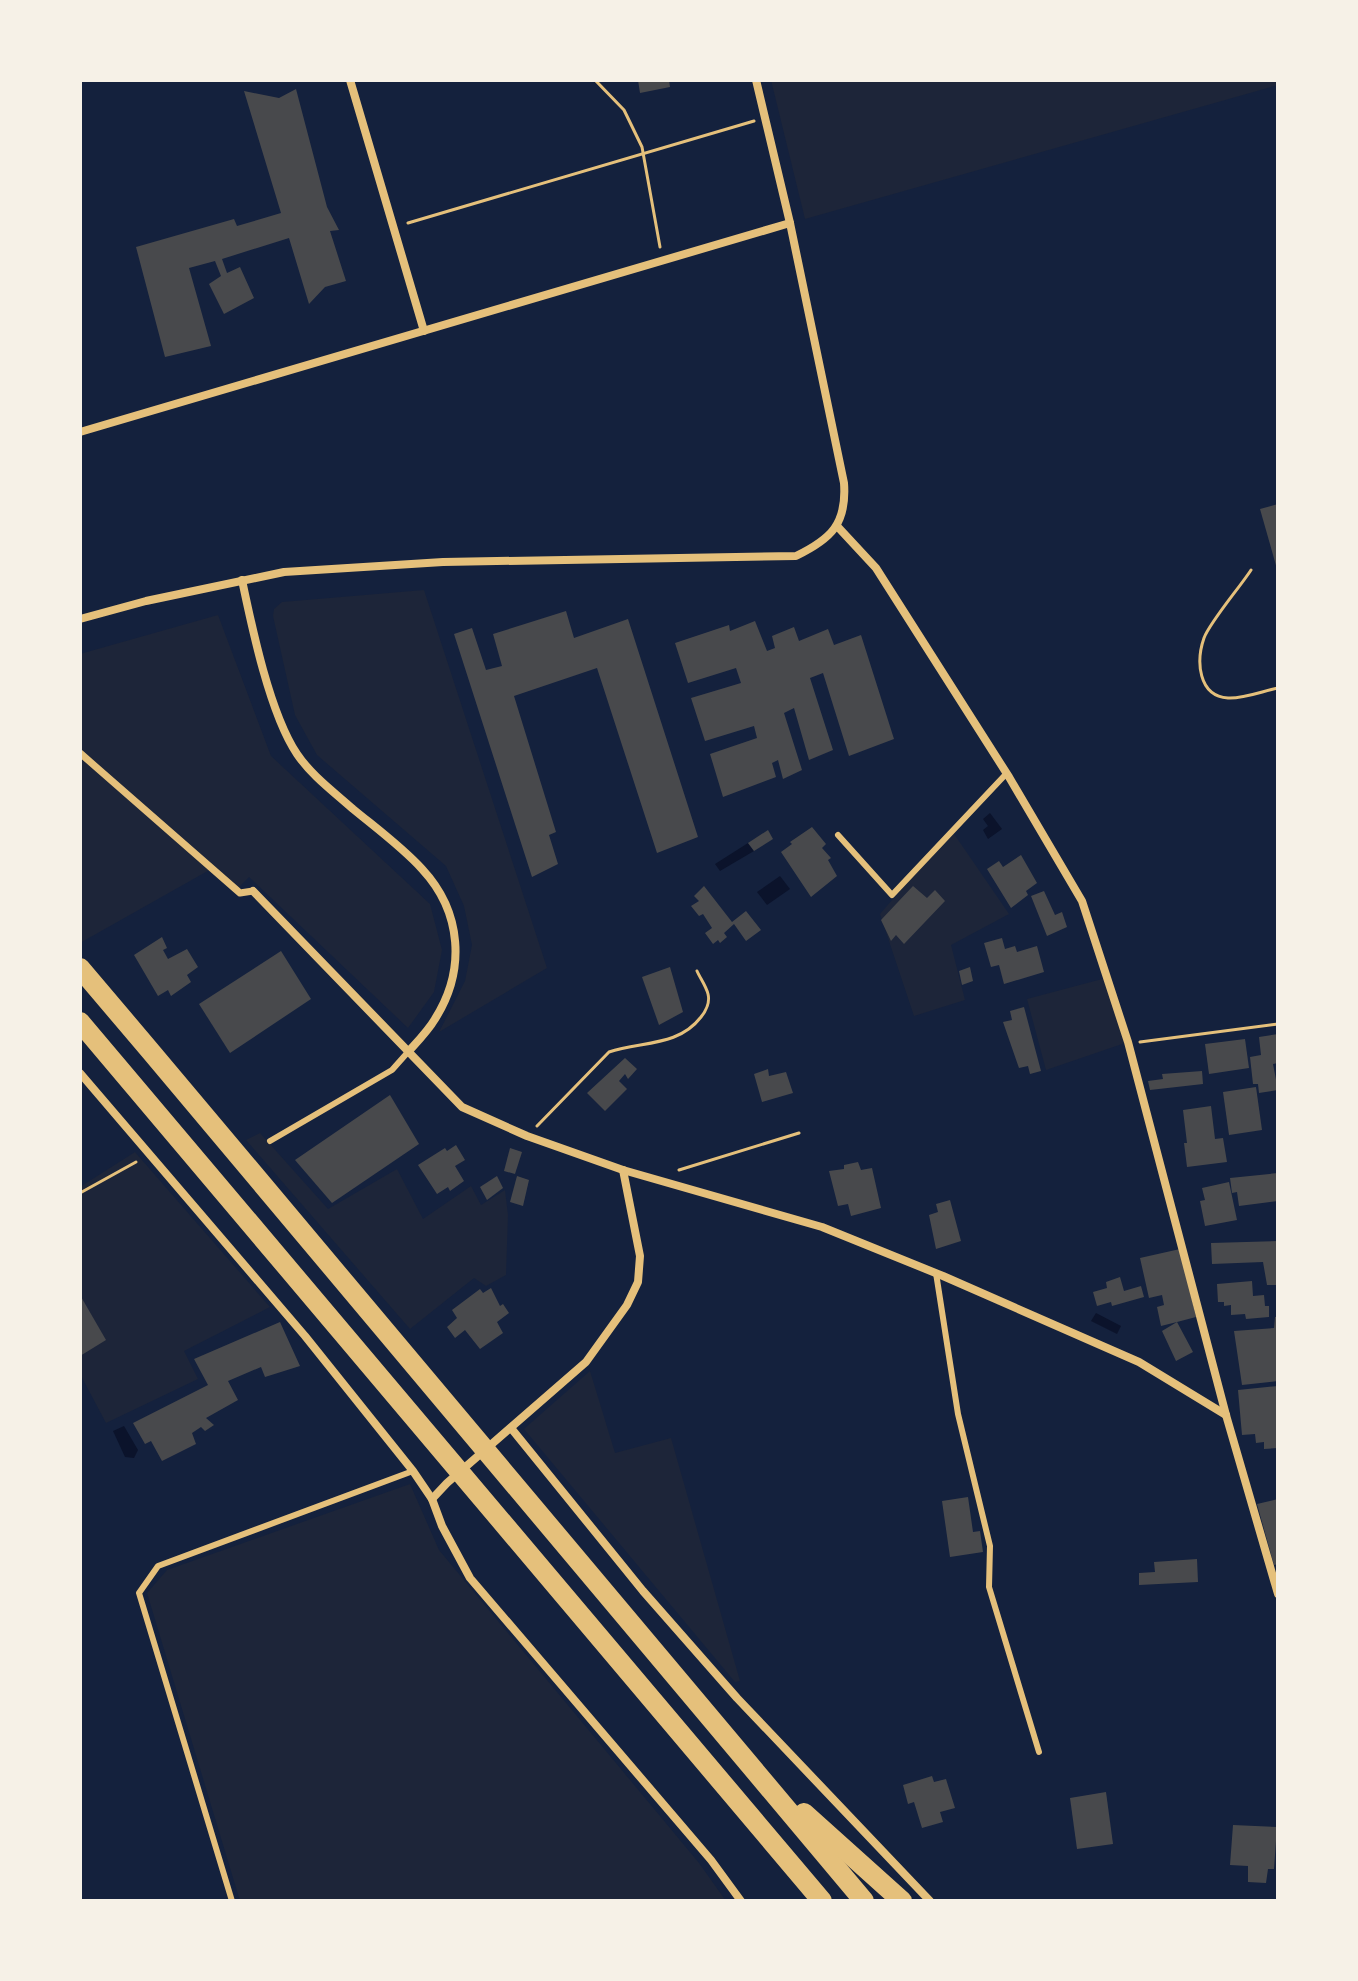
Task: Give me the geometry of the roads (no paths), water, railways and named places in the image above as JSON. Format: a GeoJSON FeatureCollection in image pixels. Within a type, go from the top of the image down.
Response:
{"type":"FeatureCollection","features":[{"type":"Feature","properties":{"kind":"highway"},"geometry":{"type":"LineString","coordinates":[[80,968],[864,1901]]}},
{"type":"Feature","properties":{"kind":"highway"},"geometry":{"type":"LineString","coordinates":[[80,1022],[822,1901]]}},
{"type":"Feature","properties":{"kind":"highway"},"geometry":{"type":"LineString","coordinates":[[752,1766],[902,1901]]}},
{"type":"Feature","properties":{"kind":"highway"},"geometry":{"type":"LineString","coordinates":[[754,1821],[803,1901]]}},
{"type":"Feature","properties":{"kind":"street"},"geometry":{"type":"LineString","coordinates":[[350,80],[424,331]]}},
{"type":"Feature","properties":{"kind":"street"},"geometry":{"type":"LineString","coordinates":[[80,619],[146,601],[284,572],[385,564],[796,556],[821,544],[837,526],[846,504],[844,483],[790,223],[756,80]]}},
{"type":"Feature","properties":{"kind":"street"},"geometry":{"type":"LineString","coordinates":[[80,432],[790,223]]}},
{"type":"Feature","properties":{"kind":"street"},"geometry":{"type":"LineString","coordinates":[[837,526],[876,568],[1082,901],[1128,1042],[1226,1415],[1278,1594]]}},
{"type":"Feature","properties":{"kind":"street"},"geometry":{"type":"LineString","coordinates":[[242,580],[253,630],[282,725],[297,754],[322,782],[421,867],[440,890],[453,920],[457,949],[448,995],[434,1021],[408,1052]]}},
{"type":"Feature","properties":{"kind":"street"},"geometry":{"type":"LineString","coordinates":[[80,753],[240,893],[253,891],[462,1107],[527,1136],[623,1170],[822,1227],[1139,1362],[1226,1415]]}},
{"type":"Feature","properties":{"kind":"street"},"geometry":{"type":"LineString","coordinates":[[80,1073],[305,1336],[413,1471],[432,1499],[442,1526],[470,1578],[711,1860],[741,1901]]}},
{"type":"Feature","properties":{"kind":"street"},"geometry":{"type":"LineString","coordinates":[[432,1499],[586,1362],[627,1305],[638,1282],[640,1256],[623,1170]]}},
{"type":"Feature","properties":{"kind":"street"},"geometry":{"type":"LineString","coordinates":[[511,1428],[643,1591],[737,1698],[930,1901]]}},
{"type":"Feature","properties":{"kind":"lane"},"geometry":{"type":"LineString","coordinates":[[838,835],[892,895],[1006,774]]}},
{"type":"Feature","properties":{"kind":"lane"},"geometry":{"type":"LineString","coordinates":[[270,1141],[392,1070],[408,1052]]}},
{"type":"Feature","properties":{"kind":"lane"},"geometry":{"type":"LineString","coordinates":[[936,1273],[958,1414],[990,1546],[989,1587],[1039,1752]]}},
{"type":"Feature","properties":{"kind":"lane"},"geometry":{"type":"LineString","coordinates":[[232,1901],[139,1593],[158,1566],[413,1471]]}}]}
